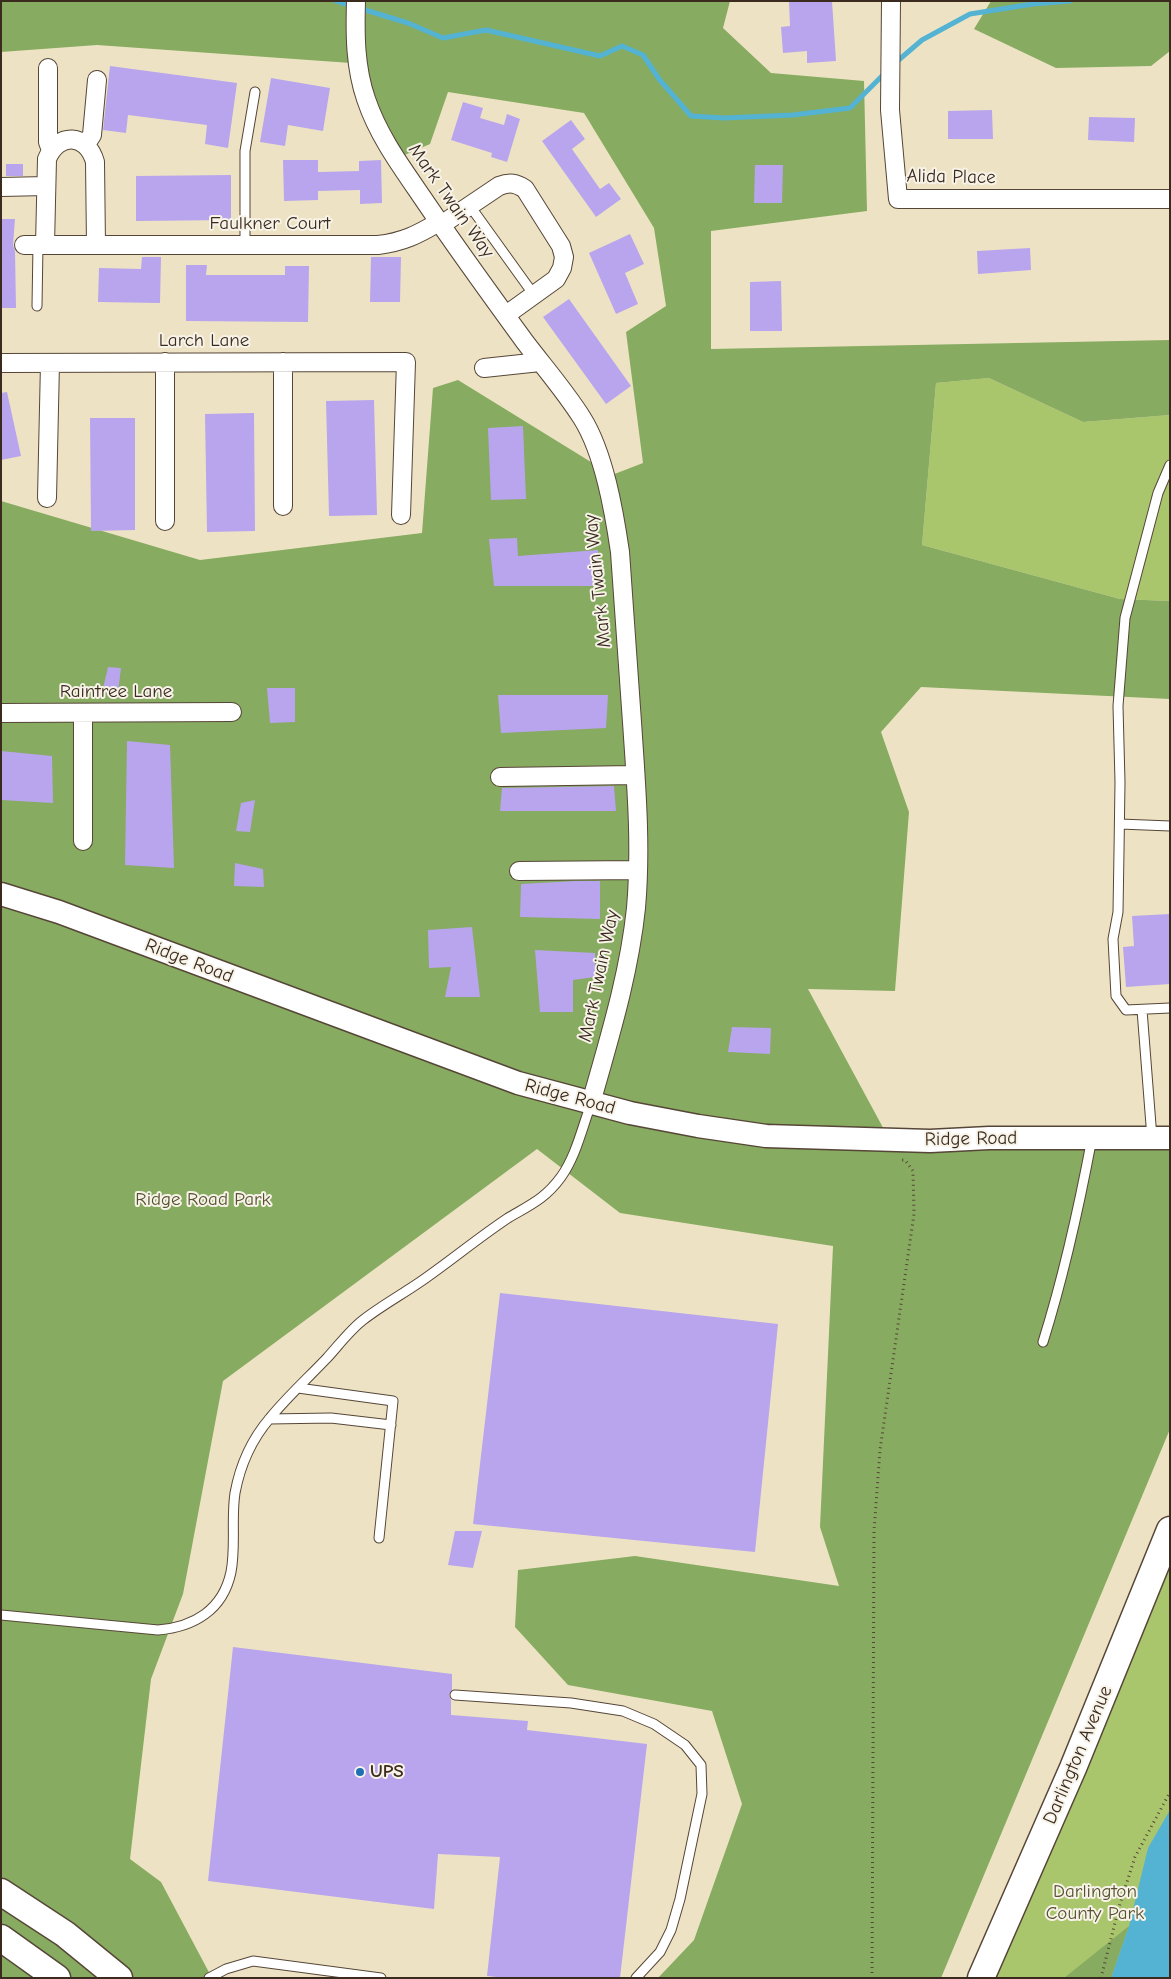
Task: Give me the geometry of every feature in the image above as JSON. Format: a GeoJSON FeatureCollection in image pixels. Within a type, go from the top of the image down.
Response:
{"type":"FeatureCollection","features":[{"type":"Feature","properties":{"kind":"main road","name":"Darlington Avenue"},"geometry":{"type":"LineString","coordinates":[[981,1978],[1073,1768],[1170,1530]]}},
{"type":"Feature","properties":{"kind":"main road"},"geometry":{"type":"LineString","coordinates":[[1,1892],[65,1934],[119,1978]]}},
{"type":"Feature","properties":{"kind":"main road"},"geometry":{"type":"LineString","coordinates":[[1,1938],[49,1972],[68,1972],[76,1978]]}},
{"type":"Feature","properties":{"kind":"street","name":"Mark Twain Way"},"geometry":{"type":"LineString","coordinates":[[356,1],[356,53],[359,71],[368,105],[387,146],[440,224],[582,418],[605,477],[615,517],[620,552],[638,806],[638,870],[636,907],[628,965],[618,1010],[591,1103]]}},
{"type":"Feature","properties":{"kind":"street","name":"Alida Place"},"geometry":{"type":"LineString","coordinates":[[891,1],[890,110],[898,199],[1170,199]]}},
{"type":"Feature","properties":{"kind":"street"},"geometry":{"type":"LineString","coordinates":[[48,68],[48,142],[51,150]]}},
{"type":"Feature","properties":{"kind":"street"},"geometry":{"type":"LineString","coordinates":[[86,144],[92,135],[98,80]]}},
{"type":"Feature","properties":{"kind":"street"},"geometry":{"type":"LineString","coordinates":[[36,245],[46,186],[47,159],[51,150],[58,143],[67,140],[77,140],[86,144],[92,152],[95,162],[96,245]]}},
{"type":"Feature","properties":{"kind":"street","name":"Faulkner Court"},"geometry":{"type":"LineString","coordinates":[[36,245],[378,245],[395,243],[414,237],[440,224],[499,186],[508,183],[518,184],[525,189],[561,246],[564,257],[562,268],[556,279],[534,295]]}},
{"type":"Feature","properties":{"kind":"street"},"geometry":{"type":"LineString","coordinates":[[1,187],[46,186]]}},
{"type":"Feature","properties":{"kind":"street"},"geometry":{"type":"LineString","coordinates":[[506,316],[534,295]]}},
{"type":"Feature","properties":{"kind":"street"},"geometry":{"type":"LineString","coordinates":[[165,362],[165,521]]}},
{"type":"Feature","properties":{"kind":"street"},"geometry":{"type":"LineString","coordinates":[[283,362],[283,506]]}},
{"type":"Feature","properties":{"kind":"street","name":"Larch Lane"},"geometry":{"type":"LineString","coordinates":[[1,363],[406,362],[401,515]]}},
{"type":"Feature","properties":{"kind":"street"},"geometry":{"type":"LineString","coordinates":[[484,368],[540,362]]}},
{"type":"Feature","properties":{"kind":"street"},"geometry":{"type":"LineString","coordinates":[[47,498],[50,363]]}},
{"type":"Feature","properties":{"kind":"street","name":"Raintree Lane"},"geometry":{"type":"LineString","coordinates":[[1,713],[232,712]]}},
{"type":"Feature","properties":{"kind":"street"},"geometry":{"type":"LineString","coordinates":[[83,714],[83,841]]}},
{"type":"Feature","properties":{"kind":"street"},"geometry":{"type":"LineString","coordinates":[[500,777],[635,775]]}},
{"type":"Feature","properties":{"kind":"street"},"geometry":{"type":"LineString","coordinates":[[519,872],[638,870]]}},
{"type":"Feature","properties":{"kind":"street","name":"Ridge Road"},"geometry":{"type":"LineString","coordinates":[[1,894],[59,912],[518,1083],[591,1103],[698,1126],[766,1136],[930,1141],[989,1138],[1161,1138]]}},
{"type":"Feature","properties":{"kind":"lane"},"geometry":{"type":"LineString","coordinates":[[245,245],[245,151],[255,92]]}},
{"type":"Feature","properties":{"kind":"lane"},"geometry":{"type":"LineString","coordinates":[[470,206],[534,295]]}},
{"type":"Feature","properties":{"kind":"lane"},"geometry":{"type":"LineString","coordinates":[[36,245],[37,306]]}},
{"type":"Feature","properties":{"kind":"lane"},"geometry":{"type":"LineString","coordinates":[[1170,464],[1158,494],[1125,618],[1118,706],[1120,824],[1118,912],[1113,939],[1116,996],[1126,1010],[1170,1008]]}},
{"type":"Feature","properties":{"kind":"lane"},"geometry":{"type":"LineString","coordinates":[[1120,824],[1170,826]]}},
{"type":"Feature","properties":{"kind":"lane"},"geometry":{"type":"LineString","coordinates":[[1142,1010],[1161,1138]]}},
{"type":"Feature","properties":{"kind":"lane"},"geometry":{"type":"LineString","coordinates":[[1,1615],[158,1630],[175,1629],[190,1624],[205,1615],[217,1603],[226,1588],[231,1571],[235,1494],[243,1465],[253,1442],[269,1419],[362,1321],[420,1282],[508,1218],[534,1204],[548,1192],[562,1176],[573,1156],[591,1103]]}},
{"type":"Feature","properties":{"kind":"lane"},"geometry":{"type":"LineString","coordinates":[[1043,1342],[1057,1297],[1080,1200],[1092,1138]]}},
{"type":"Feature","properties":{"kind":"lane"},"geometry":{"type":"LineString","coordinates":[[298,1388],[393,1401],[378,1538]]}},
{"type":"Feature","properties":{"kind":"lane"},"geometry":{"type":"LineString","coordinates":[[269,1419],[332,1418],[391,1425]]}},
{"type":"Feature","properties":{"kind":"lane"},"geometry":{"type":"LineString","coordinates":[[455,1696],[571,1703],[623,1711],[654,1724],[685,1745],[701,1765],[702,1794],[680,1899],[671,1930],[660,1952],[636,1978]]}},
{"type":"Feature","properties":{"kind":"lane"},"geometry":{"type":"LineString","coordinates":[[209,1978],[226,1968],[253,1961],[381,1978]]}},
{"type":"Feature","properties":{"kind":"path"},"geometry":{"type":"LineString","coordinates":[[872,1978],[874,1531],[880,1450],[914,1214],[913,1171],[904,1160],[895,1160]]}},
{"type":"Feature","properties":{"kind":"path"},"geometry":{"type":"LineString","coordinates":[[1101,1978],[1134,1857],[1170,1792]]}},
{"type":"Feature","properties":{"kind":"green space","name":"Ridge Road Park"},"geometry":{"type":"Polygon","coordinates":[[[1,1],[730,1],[723,28],[771,73],[864,81],[867,211],[711,231],[711,349],[1170,340],[1170,415],[1083,422],[989,378],[936,383],[922,545],[1120,599],[1170,601],[1170,699],[921,687],[881,732],[909,812],[895,991],[808,989],[887,1135],[1170,1142],[1170,1429],[941,1978],[658,1978],[694,1940],[742,1804],[712,1711],[568,1685],[515,1627],[518,1570],[635,1556],[839,1586],[820,1527],[833,1246],[620,1213],[537,1149],[223,1381],[183,1594],[151,1679],[130,1859],[161,1882],[212,1978],[1,1978],[1,501],[200,560],[422,533],[433,388],[458,380],[612,475],[643,463],[626,332],[666,306],[654,228],[584,113],[448,92],[430,144],[393,160],[351,63],[97,45],[1,52],[1,1]]]}},
{"type":"Feature","properties":{"kind":"green space"},"geometry":{"type":"Polygon","coordinates":[[[991,1],[1170,1],[1170,51],[1151,66],[1056,68],[974,29],[991,1]]]}},
{"type":"Feature","properties":{"kind":"green space"},"geometry":{"type":"Polygon","coordinates":[[[989,378],[1083,422],[1170,415],[1170,601],[1120,599],[922,545],[936,383],[989,378]]]}},
{"type":"Feature","properties":{"kind":"green space","name":"Darlington County Park"},"geometry":{"type":"Polygon","coordinates":[[[1170,1530],[1170,1978],[981,1978],[1170,1530]]]}},
{"type":"Feature","properties":{"kind":"green space"},"geometry":{"type":"Polygon","coordinates":[[[1129,1926],[1111,1978],[1064,1978],[1129,1926]]]}},
{"type":"Feature","properties":{"kind":"water"},"geometry":{"type":"Polygon","coordinates":[[[1170,1810],[1170,1978],[1111,1978],[1129,1926],[1148,1848],[1170,1810]]]}},
{"type":"Feature","properties":{"kind":"building"},"geometry":{"type":"Polygon","coordinates":[[[789,1],[832,1],[836,61],[807,63],[807,51],[783,53],[781,27],[790,26],[789,1]]]}},
{"type":"Feature","properties":{"kind":"building"},"geometry":{"type":"Polygon","coordinates":[[[110,66],[237,83],[228,148],[205,144],[207,125],[128,115],[126,133],[103,130],[110,66]]]}},
{"type":"Feature","properties":{"kind":"building"},"geometry":{"type":"Polygon","coordinates":[[[271,78],[330,88],[323,131],[288,125],[285,146],[260,142],[271,78]]]}},
{"type":"Feature","properties":{"kind":"building"},"geometry":{"type":"Polygon","coordinates":[[[463,102],[483,108],[480,118],[504,125],[507,114],[520,119],[507,162],[491,157],[492,153],[451,140],[463,102]]]}},
{"type":"Feature","properties":{"kind":"building"},"geometry":{"type":"Polygon","coordinates":[[[992,110],[993,139],[948,139],[948,111],[992,110]]]}},
{"type":"Feature","properties":{"kind":"building"},"geometry":{"type":"Polygon","coordinates":[[[1089,117],[1135,118],[1134,142],[1088,140],[1089,117]]]}},
{"type":"Feature","properties":{"kind":"building"},"geometry":{"type":"Polygon","coordinates":[[[571,120],[585,139],[572,149],[600,189],[609,183],[621,199],[596,217],[542,141],[571,120]]]}},
{"type":"Feature","properties":{"kind":"building"},"geometry":{"type":"Polygon","coordinates":[[[283,160],[318,160],[318,172],[359,171],[359,161],[381,160],[382,203],[360,204],[360,190],[318,191],[318,200],[284,201],[283,160]]]}},
{"type":"Feature","properties":{"kind":"building"},"geometry":{"type":"Polygon","coordinates":[[[6,164],[23,164],[23,176],[6,176],[6,164]]]}},
{"type":"Feature","properties":{"kind":"building"},"geometry":{"type":"Polygon","coordinates":[[[755,165],[783,165],[782,203],[754,203],[755,165]]]}},
{"type":"Feature","properties":{"kind":"building"},"geometry":{"type":"Polygon","coordinates":[[[231,175],[231,220],[136,221],[136,176],[231,175]]]}},
{"type":"Feature","properties":{"kind":"building"},"geometry":{"type":"Polygon","coordinates":[[[1,219],[15,219],[13,245],[15,251],[16,308],[1,308],[1,219]]]}},
{"type":"Feature","properties":{"kind":"building"},"geometry":{"type":"Polygon","coordinates":[[[630,234],[644,264],[625,273],[638,304],[616,314],[589,253],[630,234]]]}},
{"type":"Feature","properties":{"kind":"building"},"geometry":{"type":"Polygon","coordinates":[[[1030,248],[1031,270],[978,274],[977,251],[1030,248]]]}},
{"type":"Feature","properties":{"kind":"building"},"geometry":{"type":"Polygon","coordinates":[[[142,257],[161,257],[160,303],[98,302],[99,268],[141,269],[142,257]]]}},
{"type":"Feature","properties":{"kind":"building"},"geometry":{"type":"Polygon","coordinates":[[[371,257],[401,257],[400,302],[370,302],[371,257]]]}},
{"type":"Feature","properties":{"kind":"building"},"geometry":{"type":"Polygon","coordinates":[[[186,265],[207,265],[206,275],[285,275],[285,266],[309,266],[308,322],[186,321],[186,265]]]}},
{"type":"Feature","properties":{"kind":"building"},"geometry":{"type":"Polygon","coordinates":[[[781,281],[782,331],[750,331],[750,282],[781,281]]]}},
{"type":"Feature","properties":{"kind":"building"},"geometry":{"type":"Polygon","coordinates":[[[569,299],[631,386],[606,404],[543,317],[569,299]]]}},
{"type":"Feature","properties":{"kind":"building"},"geometry":{"type":"Polygon","coordinates":[[[7,392],[21,456],[1,460],[1,393],[7,392]]]}},
{"type":"Feature","properties":{"kind":"building"},"geometry":{"type":"Polygon","coordinates":[[[374,400],[377,515],[329,516],[326,401],[374,400]]]}},
{"type":"Feature","properties":{"kind":"building"},"geometry":{"type":"Polygon","coordinates":[[[254,413],[255,531],[207,532],[205,414],[254,413]]]}},
{"type":"Feature","properties":{"kind":"building"},"geometry":{"type":"Polygon","coordinates":[[[90,418],[135,418],[135,530],[91,531],[90,418]]]}},
{"type":"Feature","properties":{"kind":"building"},"geometry":{"type":"Polygon","coordinates":[[[523,426],[526,499],[491,500],[488,428],[523,426]]]}},
{"type":"Feature","properties":{"kind":"building"},"geometry":{"type":"Polygon","coordinates":[[[517,538],[518,556],[598,550],[599,586],[494,586],[489,539],[517,538]]]}},
{"type":"Feature","properties":{"kind":"building"},"geometry":{"type":"Polygon","coordinates":[[[108,667],[121,668],[118,692],[102,693],[108,667]]]}},
{"type":"Feature","properties":{"kind":"building"},"geometry":{"type":"Polygon","coordinates":[[[267,688],[295,688],[295,722],[270,723],[267,688]]]}},
{"type":"Feature","properties":{"kind":"building"},"geometry":{"type":"Polygon","coordinates":[[[498,695],[608,695],[606,728],[501,733],[498,695]]]}},
{"type":"Feature","properties":{"kind":"building"},"geometry":{"type":"Polygon","coordinates":[[[127,741],[170,745],[174,868],[125,865],[127,741]]]}},
{"type":"Feature","properties":{"kind":"building"},"geometry":{"type":"Polygon","coordinates":[[[1,751],[52,756],[53,803],[1,800],[1,751]]]}},
{"type":"Feature","properties":{"kind":"building"},"geometry":{"type":"Polygon","coordinates":[[[614,786],[616,811],[500,811],[502,788],[614,786]]]}},
{"type":"Feature","properties":{"kind":"building"},"geometry":{"type":"Polygon","coordinates":[[[255,800],[250,832],[236,831],[241,803],[255,800]]]}},
{"type":"Feature","properties":{"kind":"building"},"geometry":{"type":"Polygon","coordinates":[[[235,863],[263,869],[264,887],[234,886],[235,863]]]}},
{"type":"Feature","properties":{"kind":"building"},"geometry":{"type":"Polygon","coordinates":[[[600,881],[600,919],[520,917],[521,884],[600,881]]]}},
{"type":"Feature","properties":{"kind":"building"},"geometry":{"type":"Polygon","coordinates":[[[1170,914],[1170,984],[1126,987],[1123,947],[1134,946],[1132,916],[1170,914]]]}},
{"type":"Feature","properties":{"kind":"building"},"geometry":{"type":"Polygon","coordinates":[[[472,927],[480,997],[445,997],[451,967],[429,968],[428,930],[472,927]]]}},
{"type":"Feature","properties":{"kind":"building"},"geometry":{"type":"Polygon","coordinates":[[[535,950],[595,953],[595,977],[573,980],[573,1012],[540,1012],[535,950]]]}},
{"type":"Feature","properties":{"kind":"building"},"geometry":{"type":"Polygon","coordinates":[[[732,1027],[771,1028],[770,1054],[728,1052],[732,1027]]]}},
{"type":"Feature","properties":{"kind":"building"},"geometry":{"type":"Polygon","coordinates":[[[500,1293],[778,1324],[755,1552],[473,1524],[500,1293]]]}},
{"type":"Feature","properties":{"kind":"building"},"geometry":{"type":"Polygon","coordinates":[[[455,1531],[482,1531],[473,1568],[448,1565],[455,1531]]]}},
{"type":"Feature","properties":{"kind":"building"},"geometry":{"type":"Polygon","coordinates":[[[233,1647],[452,1674],[452,1690],[449,1695],[451,1715],[528,1721],[527,1730],[647,1744],[620,1978],[507,1978],[487,1976],[500,1857],[438,1854],[434,1909],[208,1881],[233,1647]]]}},
{"type":"Feature","properties":{"kind":"waterway"},"geometry":{"type":"LineString","coordinates":[[336,1],[408,23],[443,38],[486,30],[600,56],[622,46],[643,55],[659,79],[691,116],[724,118],[793,115],[850,108],[886,72]]}},
{"type":"Feature","properties":{"kind":"waterway"},"geometry":{"type":"LineString","coordinates":[[894,64],[922,40],[970,14],[1033,4],[1070,1]]}},
{"type":"Feature","properties":{"kind":"place","name":"UPS"},"geometry":{"type":"Point","coordinates":[360,1772]}}]}
